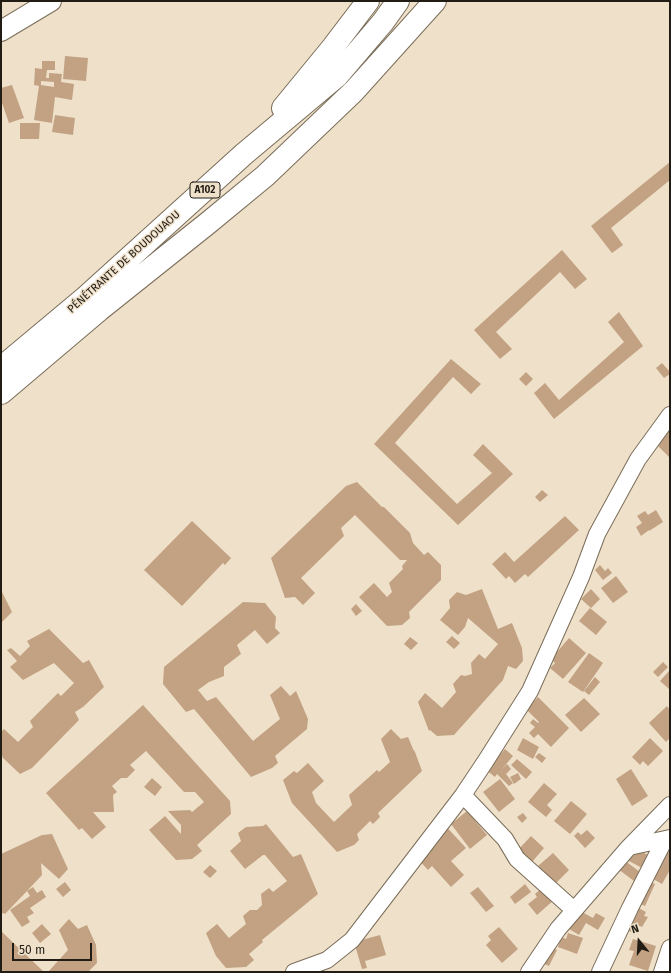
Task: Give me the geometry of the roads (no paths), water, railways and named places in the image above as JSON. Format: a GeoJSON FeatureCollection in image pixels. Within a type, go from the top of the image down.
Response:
{"type":"FeatureCollection","features":[{"type":"Feature","properties":{"kind":"highway"},"geometry":{"type":"LineString","coordinates":[[244,154],[333,47],[368,1]]}},
{"type":"Feature","properties":{"kind":"highway","name":"PÉNÉTRANTE DE BOUDOUAOU"},"geometry":{"type":"LineString","coordinates":[[1,368],[86,297],[244,154],[337,76],[383,22],[398,1]]}},
{"type":"Feature","properties":{"kind":"highway"},"geometry":{"type":"LineString","coordinates":[[398,41],[425,1]]}},
{"type":"Feature","properties":{"kind":"highway"},"geometry":{"type":"LineString","coordinates":[[398,41],[435,1]]}},
{"type":"Feature","properties":{"kind":"highway","name":"PÉNÉTRANTE DE BOUDOUAOU"},"geometry":{"type":"LineString","coordinates":[[1,393],[99,310],[265,176],[354,91],[398,41]]}},
{"type":"Feature","properties":{"kind":"main road"},"geometry":{"type":"LineString","coordinates":[[1,31],[52,1]]}},
{"type":"Feature","properties":{"kind":"street"},"geometry":{"type":"LineString","coordinates":[[294,972],[327,960],[352,940],[463,794],[485,762],[530,691],[581,577],[597,534],[638,459],[670,415]]}},
{"type":"Feature","properties":{"kind":"street"},"geometry":{"type":"LineString","coordinates":[[463,794],[505,839],[517,859],[574,910]]}},
{"type":"Feature","properties":{"kind":"street"},"geometry":{"type":"LineString","coordinates":[[529,972],[558,929],[574,910],[629,847],[670,805]]}},
{"type":"Feature","properties":{"kind":"street"},"geometry":{"type":"LineString","coordinates":[[629,847],[668,839]]}},
{"type":"Feature","properties":{"kind":"street"},"geometry":{"type":"LineString","coordinates":[[600,972],[630,908],[668,839]]}},
{"type":"Feature","properties":{"kind":"street"},"geometry":{"type":"LineString","coordinates":[[662,972],[670,948]]}}]}
